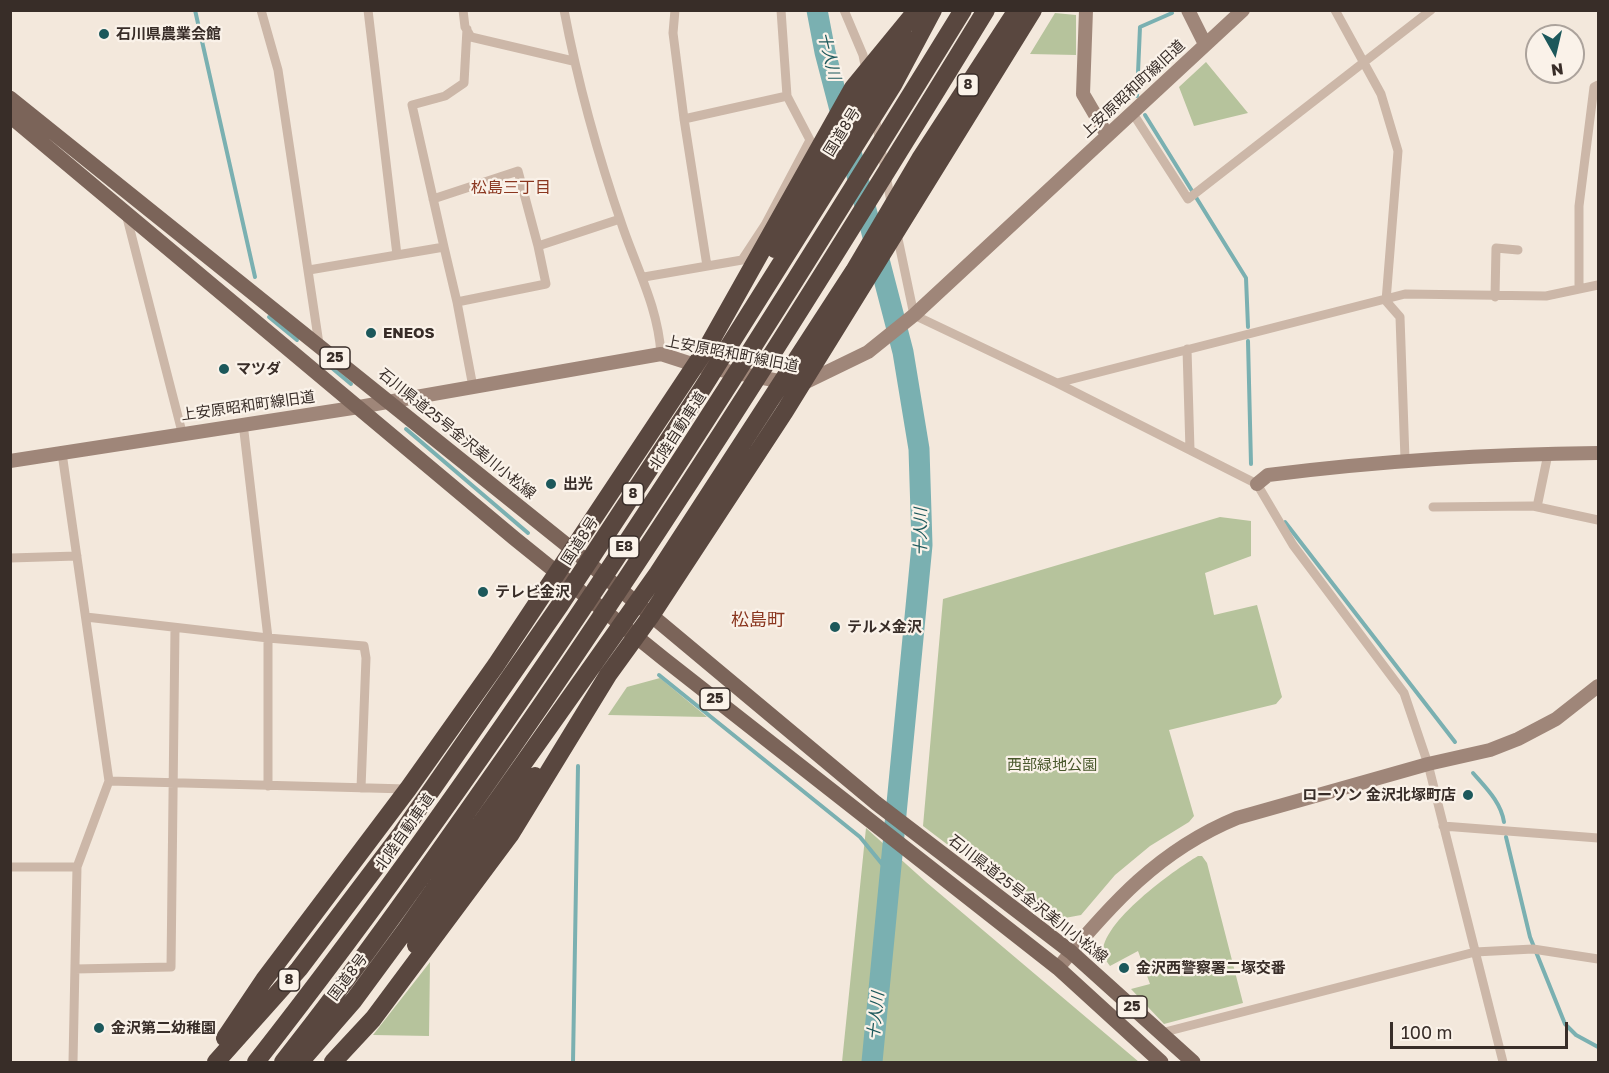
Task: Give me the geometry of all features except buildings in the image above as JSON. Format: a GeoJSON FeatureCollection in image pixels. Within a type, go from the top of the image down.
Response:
{"type":"FeatureCollection","features":[{"type":"Feature","properties":{"kind":"highway","name":"8"},"geometry":{"type":"LineString","coordinates":[[210,1062],[264,980],[408,789],[573,550],[714,336],[814,143],[830,126],[866,71],[916,10]]}},
{"type":"Feature","properties":{"kind":"highway","name":"国道8号"},"geometry":{"type":"LineString","coordinates":[[216,1062],[299,969],[420,807],[560,605],[708,379],[893,85],[935,10]]}},
{"type":"Feature","properties":{"kind":"highway"},"geometry":{"type":"LineString","coordinates":[[714,336],[770,256],[883,72],[935,10]]}},
{"type":"Feature","properties":{"kind":"highway","name":"北陸自動車道"},"geometry":{"type":"LineString","coordinates":[[256,1062],[368,914],[615,561],[778,308],[963,10]]}},
{"type":"Feature","properties":{"kind":"highway","name":"E8"},"geometry":{"type":"LineString","coordinates":[[283,1062],[456,827],[633,572],[801,311],[986,10]]}},
{"type":"Feature","properties":{"kind":"highway","name":"国道8号"},"geometry":{"type":"LineString","coordinates":[[300,1062],[354,1000],[550,728],[658,573],[854,271],[920,159],[1017,10]]}},
{"type":"Feature","properties":{"kind":"highway"},"geometry":{"type":"LineString","coordinates":[[333,1062],[380,1010],[497,854],[584,714],[650,617],[842,321],[946,148],[1033,10]]}},
{"type":"Feature","properties":{"kind":"highway"},"geometry":{"type":"LineString","coordinates":[[306,1062],[388,982],[517,798],[584,714]]}},
{"type":"Feature","properties":{"kind":"highway"},"geometry":{"type":"LineString","coordinates":[[232,1062],[299,969]]}},
{"type":"Feature","properties":{"kind":"main road","name":"石川県道25号金沢美川小松線"},"geometry":{"type":"LineString","coordinates":[[12,103],[126,212],[514,538],[636,637],[875,822],[913,855],[1058,968]]}},
{"type":"Feature","properties":{"kind":"main road","name":"石川県道25号金沢美川小松線"},"geometry":{"type":"LineString","coordinates":[[12,103],[319,344],[573,550],[650,617],[681,639],[876,803],[1071,952],[1193,1062]]}},
{"type":"Feature","properties":{"kind":"main road","name":"25"},"geometry":{"type":"LineString","coordinates":[[1058,968],[1161,1062]]}},
{"type":"Feature","properties":{"kind":"street"},"geometry":{"type":"LineString","coordinates":[[261,10],[278,70],[319,344]]}},
{"type":"Feature","properties":{"kind":"street"},"geometry":{"type":"LineString","coordinates":[[368,10],[397,255]]}},
{"type":"Feature","properties":{"kind":"street"},"geometry":{"type":"LineString","coordinates":[[463,10],[466,29],[464,83],[445,96],[412,105],[458,302],[473,387]]}},
{"type":"Feature","properties":{"kind":"street"},"geometry":{"type":"LineString","coordinates":[[564,10],[578,85],[620,219],[644,277],[659,329],[661,354]]}},
{"type":"Feature","properties":{"kind":"street"},"geometry":{"type":"LineString","coordinates":[[675,10],[673,33],[707,266]]}},
{"type":"Feature","properties":{"kind":"street"},"geometry":{"type":"LineString","coordinates":[[644,277],[742,260],[814,143],[787,96],[782,10]]}},
{"type":"Feature","properties":{"kind":"street"},"geometry":{"type":"LineString","coordinates":[[844,10],[863,55],[914,315],[1057,383],[1257,484],[1293,545],[1404,693],[1428,764],[1503,1062]]}},
{"type":"Feature","properties":{"kind":"street"},"geometry":{"type":"LineString","coordinates":[[1086,10],[1083,94],[1107,135]]}},
{"type":"Feature","properties":{"kind":"street"},"geometry":{"type":"LineString","coordinates":[[1188,10],[1205,44]]}},
{"type":"Feature","properties":{"kind":"street","name":"上安原昭和町線旧道"},"geometry":{"type":"LineString","coordinates":[[10,461],[182,432],[359,407],[661,354],[695,365],[800,386],[881,344],[1243,10]]}},
{"type":"Feature","properties":{"kind":"street"},"geometry":{"type":"LineString","coordinates":[[1335,10],[1380,94],[1398,151],[1386,300],[1400,316],[1405,459]]}},
{"type":"Feature","properties":{"kind":"street"},"geometry":{"type":"LineString","coordinates":[[1132,112],[1188,199],[1431,10]]}},
{"type":"Feature","properties":{"kind":"street"},"geometry":{"type":"LineString","coordinates":[[466,29],[471,37],[573,61]]}},
{"type":"Feature","properties":{"kind":"street"},"geometry":{"type":"LineString","coordinates":[[1579,289],[1579,206],[1594,87],[1599,85]]}},
{"type":"Feature","properties":{"kind":"street"},"geometry":{"type":"LineString","coordinates":[[684,119],[787,96]]}},
{"type":"Feature","properties":{"kind":"street"},"geometry":{"type":"LineString","coordinates":[[433,199],[518,171],[538,246],[546,284],[458,302]]}},
{"type":"Feature","properties":{"kind":"street"},"geometry":{"type":"LineString","coordinates":[[126,212],[182,432]]}},
{"type":"Feature","properties":{"kind":"street"},"geometry":{"type":"LineString","coordinates":[[538,246],[620,219]]}},
{"type":"Feature","properties":{"kind":"street"},"geometry":{"type":"LineString","coordinates":[[309,270],[444,248]]}},
{"type":"Feature","properties":{"kind":"street"},"geometry":{"type":"LineString","coordinates":[[1495,297],[1496,248],[1518,250]]}},
{"type":"Feature","properties":{"kind":"street"},"geometry":{"type":"LineString","coordinates":[[1057,383],[1405,294],[1546,296],[1599,285]]}},
{"type":"Feature","properties":{"kind":"street"},"geometry":{"type":"LineString","coordinates":[[1187,349],[1190,450]]}},
{"type":"Feature","properties":{"kind":"street"},"geometry":{"type":"LineString","coordinates":[[243,423],[268,638],[268,786]]}},
{"type":"Feature","properties":{"kind":"street"},"geometry":{"type":"LineString","coordinates":[[62,453],[109,781],[77,867],[73,1062]]}},
{"type":"Feature","properties":{"kind":"street"},"geometry":{"type":"LineString","coordinates":[[1257,484],[1268,475],[1405,459],[1599,453]]}},
{"type":"Feature","properties":{"kind":"street"},"geometry":{"type":"LineString","coordinates":[[1537,507],[1548,454]]}},
{"type":"Feature","properties":{"kind":"street"},"geometry":{"type":"LineString","coordinates":[[1433,507],[1537,507],[1599,520]]}},
{"type":"Feature","properties":{"kind":"street"},"geometry":{"type":"LineString","coordinates":[[10,558],[77,556]]}},
{"type":"Feature","properties":{"kind":"street"},"geometry":{"type":"LineString","coordinates":[[86,617],[268,638],[364,646],[366,657],[361,788]]}},
{"type":"Feature","properties":{"kind":"street"},"geometry":{"type":"LineString","coordinates":[[75,969],[171,967],[176,628]]}},
{"type":"Feature","properties":{"kind":"street"},"geometry":{"type":"LineString","coordinates":[[1058,968],[1126,891],[1162,859],[1208,830],[1237,818],[1428,764],[1490,750],[1518,739],[1556,719],[1599,686]]}},
{"type":"Feature","properties":{"kind":"street"},"geometry":{"type":"LineString","coordinates":[[109,781],[408,789]]}},
{"type":"Feature","properties":{"kind":"street"},"geometry":{"type":"LineString","coordinates":[[1443,826],[1599,838]]}},
{"type":"Feature","properties":{"kind":"street"},"geometry":{"type":"LineString","coordinates":[[10,867],[77,867]]}},
{"type":"Feature","properties":{"kind":"street"},"geometry":{"type":"LineString","coordinates":[[1161,1033],[1475,952],[1533,949],[1599,959]]}},
{"type":"Feature","properties":{"kind":"green space"},"geometry":{"type":"Polygon","coordinates":[[[1055,13],[1076,15],[1076,55],[1030,54],[1055,13]]]}},
{"type":"Feature","properties":{"kind":"green space"},"geometry":{"type":"Polygon","coordinates":[[[1206,62],[1248,113],[1194,126],[1179,87],[1206,62]]]}},
{"type":"Feature","properties":{"kind":"green space","name":"西部緑地公園"},"geometry":{"type":"Polygon","coordinates":[[[1220,517],[1251,521],[1251,556],[1205,573],[1214,615],[1257,605],[1282,697],[1276,704],[1169,730],[1194,816],[1189,822],[1150,846],[1115,875],[1081,915],[1054,920],[1007,882],[952,848],[923,826],[943,599],[1220,517]]]}},
{"type":"Feature","properties":{"kind":"green space"},"geometry":{"type":"Polygon","coordinates":[[[660,678],[707,717],[608,715],[627,687],[660,678]]]}},
{"type":"Feature","properties":{"kind":"green space"},"geometry":{"type":"Polygon","coordinates":[[[866,828],[926,882],[1139,1062],[842,1062],[866,828]]]}},
{"type":"Feature","properties":{"kind":"green space"},"geometry":{"type":"Polygon","coordinates":[[[1198,856],[1202,856],[1207,863],[1243,1003],[1164,1024],[1131,989],[1150,984],[1138,951],[1110,966],[1103,954],[1105,941],[1125,913],[1140,899],[1198,856]]]}},
{"type":"Feature","properties":{"kind":"green space"},"geometry":{"type":"Polygon","coordinates":[[[430,962],[429,1036],[373,1035],[430,962]]]}},
{"type":"Feature","properties":{"kind":"waterway"},"geometry":{"type":"LineString","coordinates":[[195,10],[255,277]]}},
{"type":"Feature","properties":{"kind":"waterway","name":"十人川"},"geometry":{"type":"LineString","coordinates":[[817,10],[825,52],[903,352],[919,449],[922,545],[872,1062]]}},
{"type":"Feature","properties":{"kind":"waterway"},"geometry":{"type":"LineString","coordinates":[[1137,96],[1140,27],[1172,13]]}},
{"type":"Feature","properties":{"kind":"waterway"},"geometry":{"type":"LineString","coordinates":[[1145,115],[1246,278],[1248,327]]}},
{"type":"Feature","properties":{"kind":"waterway"},"geometry":{"type":"LineString","coordinates":[[269,317],[297,340]]}},
{"type":"Feature","properties":{"kind":"waterway"},"geometry":{"type":"LineString","coordinates":[[1248,341],[1251,464]]}},
{"type":"Feature","properties":{"kind":"waterway"},"geometry":{"type":"LineString","coordinates":[[326,363],[351,384]]}},
{"type":"Feature","properties":{"kind":"waterway"},"geometry":{"type":"LineString","coordinates":[[406,429],[528,533]]}},
{"type":"Feature","properties":{"kind":"waterway"},"geometry":{"type":"LineString","coordinates":[[1285,522],[1455,742]]}},
{"type":"Feature","properties":{"kind":"waterway"},"geometry":{"type":"LineString","coordinates":[[659,675],[860,837],[891,875]]}},
{"type":"Feature","properties":{"kind":"waterway"},"geometry":{"type":"LineString","coordinates":[[573,1062],[578,766]]}},
{"type":"Feature","properties":{"kind":"waterway"},"geometry":{"type":"LineString","coordinates":[[1473,773],[1496,802],[1504,822]]}},
{"type":"Feature","properties":{"kind":"waterway"},"geometry":{"type":"LineString","coordinates":[[1506,837],[1530,937],[1565,1024],[1576,1035],[1598,1047]]}},
{"type":"Feature","properties":{"kind":"place","name":"石川県農業会館"},"geometry":{"type":"Point","coordinates":[104,34]}},
{"type":"Feature","properties":{"kind":"place","name":"ENEOS"},"geometry":{"type":"Point","coordinates":[371,333]}},
{"type":"Feature","properties":{"kind":"place","name":"マツダ"},"geometry":{"type":"Point","coordinates":[224,369]}},
{"type":"Feature","properties":{"kind":"place","name":"出光"},"geometry":{"type":"Point","coordinates":[551,484]}},
{"type":"Feature","properties":{"kind":"place","name":"テレビ金沢"},"geometry":{"type":"Point","coordinates":[483,592]}},
{"type":"Feature","properties":{"kind":"place","name":"テルメ金沢"},"geometry":{"type":"Point","coordinates":[835,627]}},
{"type":"Feature","properties":{"kind":"place","name":"ローソン 金沢北塚町店"},"geometry":{"type":"Point","coordinates":[1468,795]}},
{"type":"Feature","properties":{"kind":"place","name":"金沢西警察署二塚交番"},"geometry":{"type":"Point","coordinates":[1124,968]}},
{"type":"Feature","properties":{"kind":"place","name":"金沢第二幼稚園"},"geometry":{"type":"Point","coordinates":[99,1028]}},
{"type":"Feature","properties":{"kind":"district","name":"松島三丁目"},"geometry":{"type":"Point","coordinates":[511,188]}},
{"type":"Feature","properties":{"kind":"district","name":"松島町"},"geometry":{"type":"Point","coordinates":[758,620]}}]}
